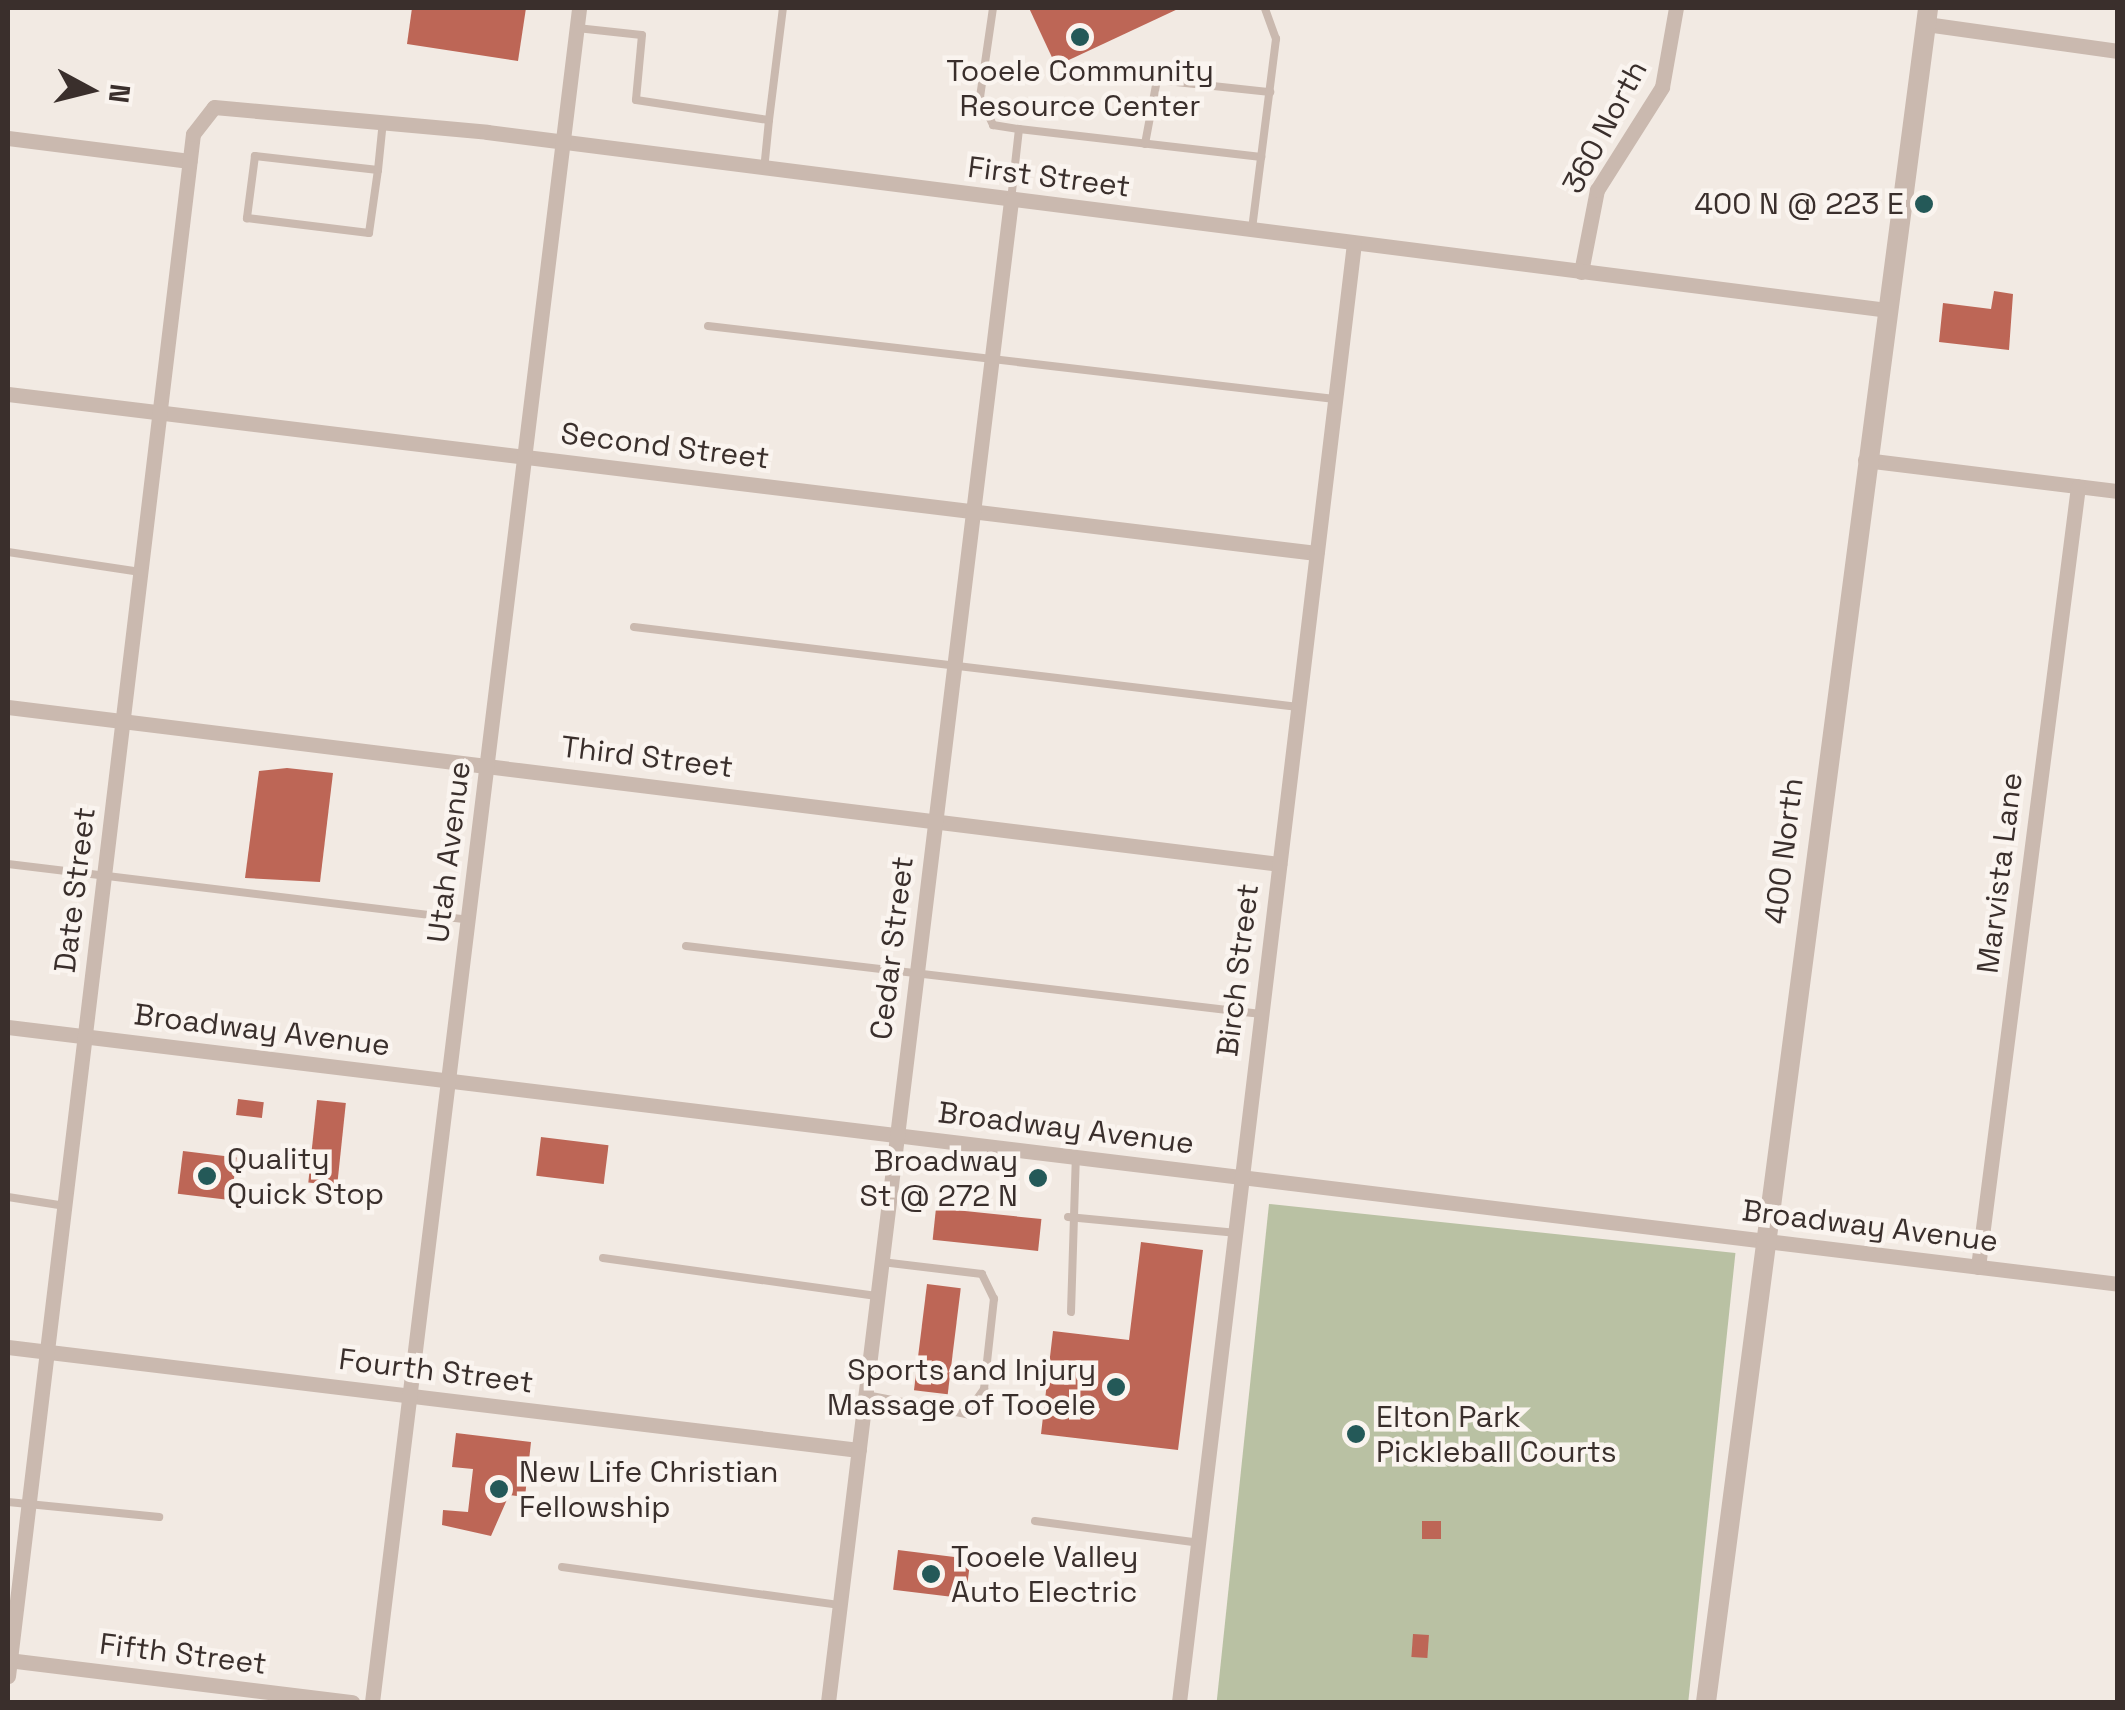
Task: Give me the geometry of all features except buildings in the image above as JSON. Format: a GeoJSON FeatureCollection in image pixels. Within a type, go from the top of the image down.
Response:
{"type":"FeatureCollection","features":[{"type":"Feature","properties":{"kind":"street","name":"Utah Avenue"},"geometry":{"type":"LineString","coordinates":[[372,1702],[579,8]]}},
{"type":"Feature","properties":{"kind":"street","name":"360 North"},"geometry":{"type":"LineString","coordinates":[[1582,272],[1597,190],[1662,87],[1676,8]]}},
{"type":"Feature","properties":{"kind":"street"},"geometry":{"type":"LineString","coordinates":[[1927,16],[2118,50]]}},
{"type":"Feature","properties":{"kind":"street","name":"400 North"},"geometry":{"type":"LineString","coordinates":[[1706,1702],[1864,460],[1890,310],[1927,16]]}},
{"type":"Feature","properties":{"kind":"street","name":"First Street"},"geometry":{"type":"LineString","coordinates":[[206,114],[224,102],[383,120],[563,146],[1890,310]]}},
{"type":"Feature","properties":{"kind":"street","name":"Date Street"},"geometry":{"type":"LineString","coordinates":[[8,1666],[190,161],[206,114]]}},
{"type":"Feature","properties":{"kind":"street"},"geometry":{"type":"LineString","coordinates":[[8,138],[190,161]]}},
{"type":"Feature","properties":{"kind":"street","name":"Cedar Street"},"geometry":{"type":"LineString","coordinates":[[828,1702],[1011,200]]}},
{"type":"Feature","properties":{"kind":"street","name":"Birch Street"},"geometry":{"type":"LineString","coordinates":[[1179,1702],[1354,244]]}},
{"type":"Feature","properties":{"kind":"street","name":"Second Street"},"geometry":{"type":"LineString","coordinates":[[8,394],[1316,553]]}},
{"type":"Feature","properties":{"kind":"street"},"geometry":{"type":"LineString","coordinates":[[1864,460],[2118,491]]}},
{"type":"Feature","properties":{"kind":"street","name":"Marvista Lane"},"geometry":{"type":"LineString","coordinates":[[1978,1268],[2078,486]]}},
{"type":"Feature","properties":{"kind":"street","name":"Third Street"},"geometry":{"type":"LineString","coordinates":[[8,707],[1279,864]]}},
{"type":"Feature","properties":{"kind":"street","name":"Broadway Avenue"},"geometry":{"type":"LineString","coordinates":[[8,1027],[2118,1284]]}},
{"type":"Feature","properties":{"kind":"street","name":"Fourth Street"},"geometry":{"type":"LineString","coordinates":[[8,1347],[859,1450]]}},
{"type":"Feature","properties":{"kind":"street","name":"Fifth Street"},"geometry":{"type":"LineString","coordinates":[[8,1666],[352,1702]]}},
{"type":"Feature","properties":{"kind":"lane"},"geometry":{"type":"LineString","coordinates":[[764,170],[783,8]]}},
{"type":"Feature","properties":{"kind":"lane"},"geometry":{"type":"LineString","coordinates":[[993,8],[980,97],[992,126],[1261,157]]}},
{"type":"Feature","properties":{"kind":"lane"},"geometry":{"type":"LineString","coordinates":[[1252,229],[1276,38],[1265,8]]}},
{"type":"Feature","properties":{"kind":"lane"},"geometry":{"type":"LineString","coordinates":[[577,28],[642,35],[636,100],[770,120]]}},
{"type":"Feature","properties":{"kind":"lane"},"geometry":{"type":"LineString","coordinates":[[1145,144],[1157,80],[1270,92]]}},
{"type":"Feature","properties":{"kind":"lane"},"geometry":{"type":"LineString","coordinates":[[378,170],[255,156],[247,218],[369,233],[378,170],[383,120]]}},
{"type":"Feature","properties":{"kind":"lane"},"geometry":{"type":"LineString","coordinates":[[1011,200],[1019,129]]}},
{"type":"Feature","properties":{"kind":"lane"},"geometry":{"type":"LineString","coordinates":[[708,326],[1335,399]]}},
{"type":"Feature","properties":{"kind":"lane"},"geometry":{"type":"LineString","coordinates":[[8,552],[140,572]]}},
{"type":"Feature","properties":{"kind":"lane"},"geometry":{"type":"LineString","coordinates":[[634,628],[1298,707]]}},
{"type":"Feature","properties":{"kind":"lane"},"geometry":{"type":"LineString","coordinates":[[8,864],[468,920]]}},
{"type":"Feature","properties":{"kind":"lane"},"geometry":{"type":"LineString","coordinates":[[686,946],[1261,1014]]}},
{"type":"Feature","properties":{"kind":"lane"},"geometry":{"type":"LineString","coordinates":[[1071,1312],[1068,1218],[1076,1157]]}},
{"type":"Feature","properties":{"kind":"lane"},"geometry":{"type":"LineString","coordinates":[[8,1197],[65,1206]]}},
{"type":"Feature","properties":{"kind":"lane"},"geometry":{"type":"LineString","coordinates":[[1068,1218],[1237,1232]]}},
{"type":"Feature","properties":{"kind":"lane"},"geometry":{"type":"LineString","coordinates":[[603,1258],[878,1296]]}},
{"type":"Feature","properties":{"kind":"lane"},"geometry":{"type":"LineString","coordinates":[[866,1395],[966,1414],[984,1388],[994,1300],[982,1274],[882,1262]]}},
{"type":"Feature","properties":{"kind":"lane"},"geometry":{"type":"LineString","coordinates":[[8,1502],[159,1516]]}},
{"type":"Feature","properties":{"kind":"lane"},"geometry":{"type":"LineString","coordinates":[[1035,1522],[1199,1543]]}},
{"type":"Feature","properties":{"kind":"lane"},"geometry":{"type":"LineString","coordinates":[[562,1568],[840,1605]]}},
{"type":"Feature","properties":{"kind":"green space"},"geometry":{"type":"Polygon","coordinates":[[[1269,1204],[1735,1253],[1688,1702],[1217,1702],[1269,1204]]]}},
{"type":"Feature","properties":{"kind":"place","name":"Tooele Community Resource Center"},"geometry":{"type":"Point","coordinates":[1080,37]}},
{"type":"Feature","properties":{"kind":"place","name":"400 N @ 223 E"},"geometry":{"type":"Point","coordinates":[1924,204]}},
{"type":"Feature","properties":{"kind":"place","name":"Quality Quick Stop"},"geometry":{"type":"Point","coordinates":[207,1176]}},
{"type":"Feature","properties":{"kind":"place","name":"Broadway St @ 272 N"},"geometry":{"type":"Point","coordinates":[1038,1178]}},
{"type":"Feature","properties":{"kind":"place","name":"Sports and Injury Massage of Tooele"},"geometry":{"type":"Point","coordinates":[1116,1387]}},
{"type":"Feature","properties":{"kind":"place","name":"Elton Park Pickleball Courts"},"geometry":{"type":"Point","coordinates":[1356,1434]}},
{"type":"Feature","properties":{"kind":"place","name":"New Life Christian Fellowship"},"geometry":{"type":"Point","coordinates":[499,1489]}},
{"type":"Feature","properties":{"kind":"place","name":"Tooele Valley Auto Electric"},"geometry":{"type":"Point","coordinates":[931,1574]}}]}
